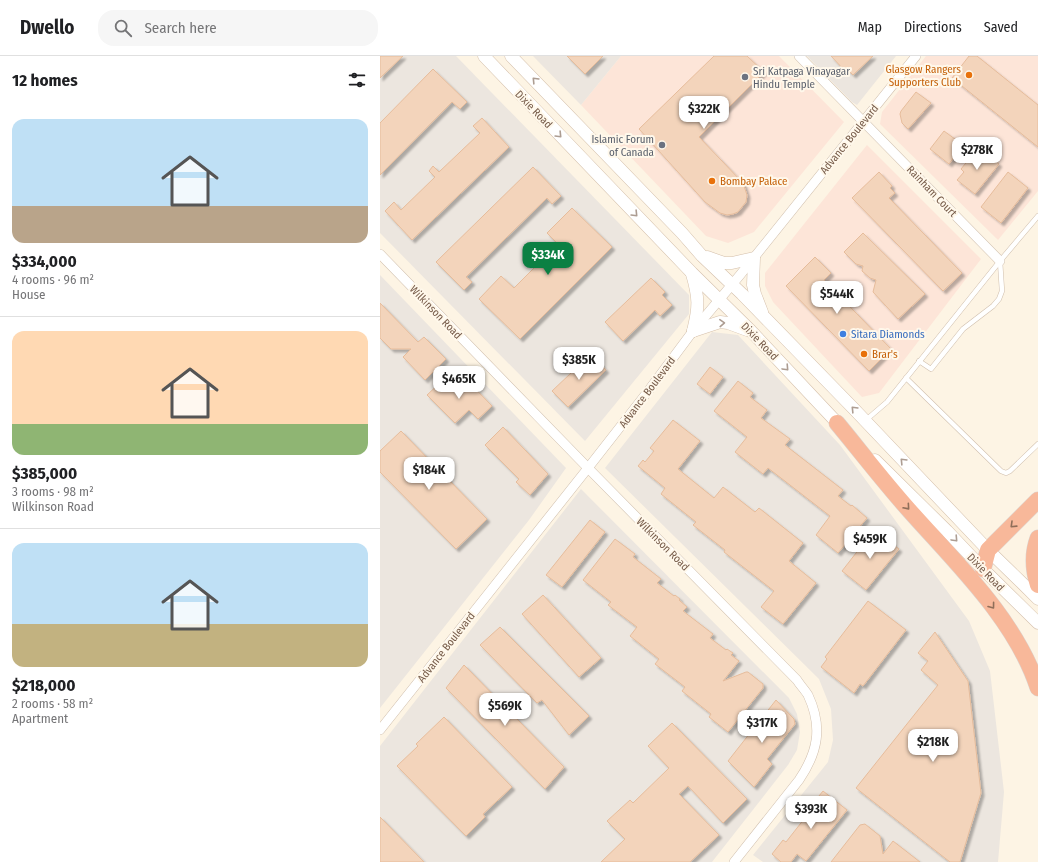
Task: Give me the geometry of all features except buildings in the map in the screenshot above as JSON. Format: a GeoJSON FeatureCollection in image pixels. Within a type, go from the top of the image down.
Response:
{"type":"FeatureCollection","features":[{"type":"Feature","properties":{"kind":"highway"},"geometry":{"type":"LineString","coordinates":[[838,423],[905,505],[980,590],[1004,622],[1025,655],[1038,688]]}},
{"type":"Feature","properties":{"kind":"highway"},"geometry":{"type":"LineString","coordinates":[[983,569],[988,550],[1038,500]]}},
{"type":"Feature","properties":{"kind":"highway"},"geometry":{"type":"LineString","coordinates":[[1038,538],[1034,550],[1034,569],[1038,584]]}},
{"type":"Feature","properties":{"kind":"main road","name":"Dixie Road"},"geometry":{"type":"LineString","coordinates":[[484,56],[692,273],[751,331],[838,423],[1038,623]]}},
{"type":"Feature","properties":{"kind":"main road","name":"Dixie Road"},"geometry":{"type":"LineString","coordinates":[[511,56],[682,233],[702,256],[764,317],[1038,600]]}},
{"type":"Feature","properties":{"kind":"main road"},"geometry":{"type":"LineString","coordinates":[[702,256],[724,263],[732,263],[754,258],[753,285],[764,317]]}},
{"type":"Feature","properties":{"kind":"main road"},"geometry":{"type":"LineString","coordinates":[[692,273],[698,302],[693,331]]}},
{"type":"Feature","properties":{"kind":"main road"},"geometry":{"type":"LineString","coordinates":[[693,331],[720,322],[728,323],[751,331]]}},
{"type":"Feature","properties":{"kind":"street","name":"Rainham Court"},"geometry":{"type":"LineString","coordinates":[[800,56],[1000,261]]}},
{"type":"Feature","properties":{"kind":"street","name":"Advance Boulevard"},"geometry":{"type":"LineString","coordinates":[[380,730],[588,468],[693,331],[720,300],[916,56]]}},
{"type":"Feature","properties":{"kind":"street","name":"Wilkinson Road"},"geometry":{"type":"LineString","coordinates":[[380,254],[797,680],[807,694],[815,716],[817,734],[812,756],[799,780],[738,861]]}},
{"type":"Feature","properties":{"kind":"lane"},"geometry":{"type":"LineString","coordinates":[[865,421],[886,402],[1038,216]]}},
{"type":"Feature","properties":{"kind":"lane"},"geometry":{"type":"LineString","coordinates":[[919,362],[931,369],[963,329],[993,306],[999,299],[1002,291],[1000,261]]}},
{"type":"Feature","properties":{"kind":"lane"},"geometry":{"type":"LineString","coordinates":[[906,378],[1001,471],[1006,473],[1010,471],[1038,444]]}},
{"type":"Feature","properties":{"kind":"shaded area"},"geometry":{"type":"Polygon","coordinates":[[[380,56],[456,56],[689,295],[689,314],[585,441],[380,233],[380,56]]]}},
{"type":"Feature","properties":{"kind":"shaded area"},"geometry":{"type":"Polygon","coordinates":[[[533,56],[621,56],[581,105],[533,56]]]}},
{"type":"Feature","properties":{"kind":"shaded area"},"geometry":{"type":"Polygon","coordinates":[[[621,56],[779,56],[844,122],[754,232],[728,243],[706,236],[581,105],[621,56]]]}},
{"type":"Feature","properties":{"kind":"shaded area"},"geometry":{"type":"Polygon","coordinates":[[[807,56],[896,56],[857,105],[852,102],[807,56]]]}},
{"type":"Feature","properties":{"kind":"shaded area"},"geometry":{"type":"Polygon","coordinates":[[[926,56],[1038,56],[1038,191],[998,240],[880,124],[882,112],[926,56]]]}},
{"type":"Feature","properties":{"kind":"shaded area"},"geometry":{"type":"Polygon","coordinates":[[[867,145],[981,259],[879,393],[862,397],[773,302],[765,286],[765,273],[867,145]]]}},
{"type":"Feature","properties":{"kind":"shaded area"},"geometry":{"type":"Polygon","coordinates":[[[380,275],[566,468],[529,520],[380,708],[380,275]]]}},
{"type":"Feature","properties":{"kind":"shaded area"},"geometry":{"type":"Polygon","coordinates":[[[712,332],[738,335],[840,445],[969,621],[990,671],[1004,792],[998,862],[763,862],[753,855],[828,762],[833,740],[831,709],[819,679],[605,468],[712,332]]]}},
{"type":"Feature","properties":{"kind":"shaded area"},"geometry":{"type":"Polygon","coordinates":[[[581,489],[789,698],[797,714],[800,732],[797,750],[788,765],[712,862],[380,862],[380,746],[581,489]]]}},
{"type":"Feature","properties":{"kind":"place","name":"Glasgow Rangers Supporters Club"},"geometry":{"type":"Point","coordinates":[969,75]}},
{"type":"Feature","properties":{"kind":"place","name":"Sri Katpaga Vinayagar Hindu Temple"},"geometry":{"type":"Point","coordinates":[745,77]}},
{"type":"Feature","properties":{"kind":"place","name":"Islamic Forum of Canada"},"geometry":{"type":"Point","coordinates":[662,145]}},
{"type":"Feature","properties":{"kind":"place","name":"Bombay Palace"},"geometry":{"type":"Point","coordinates":[712,181]}},
{"type":"Feature","properties":{"kind":"place","name":"Sitara Diamonds"},"geometry":{"type":"Point","coordinates":[843,334]}},
{"type":"Feature","properties":{"kind":"place","name":"Brar's"},"geometry":{"type":"Point","coordinates":[864,354]}}]}
